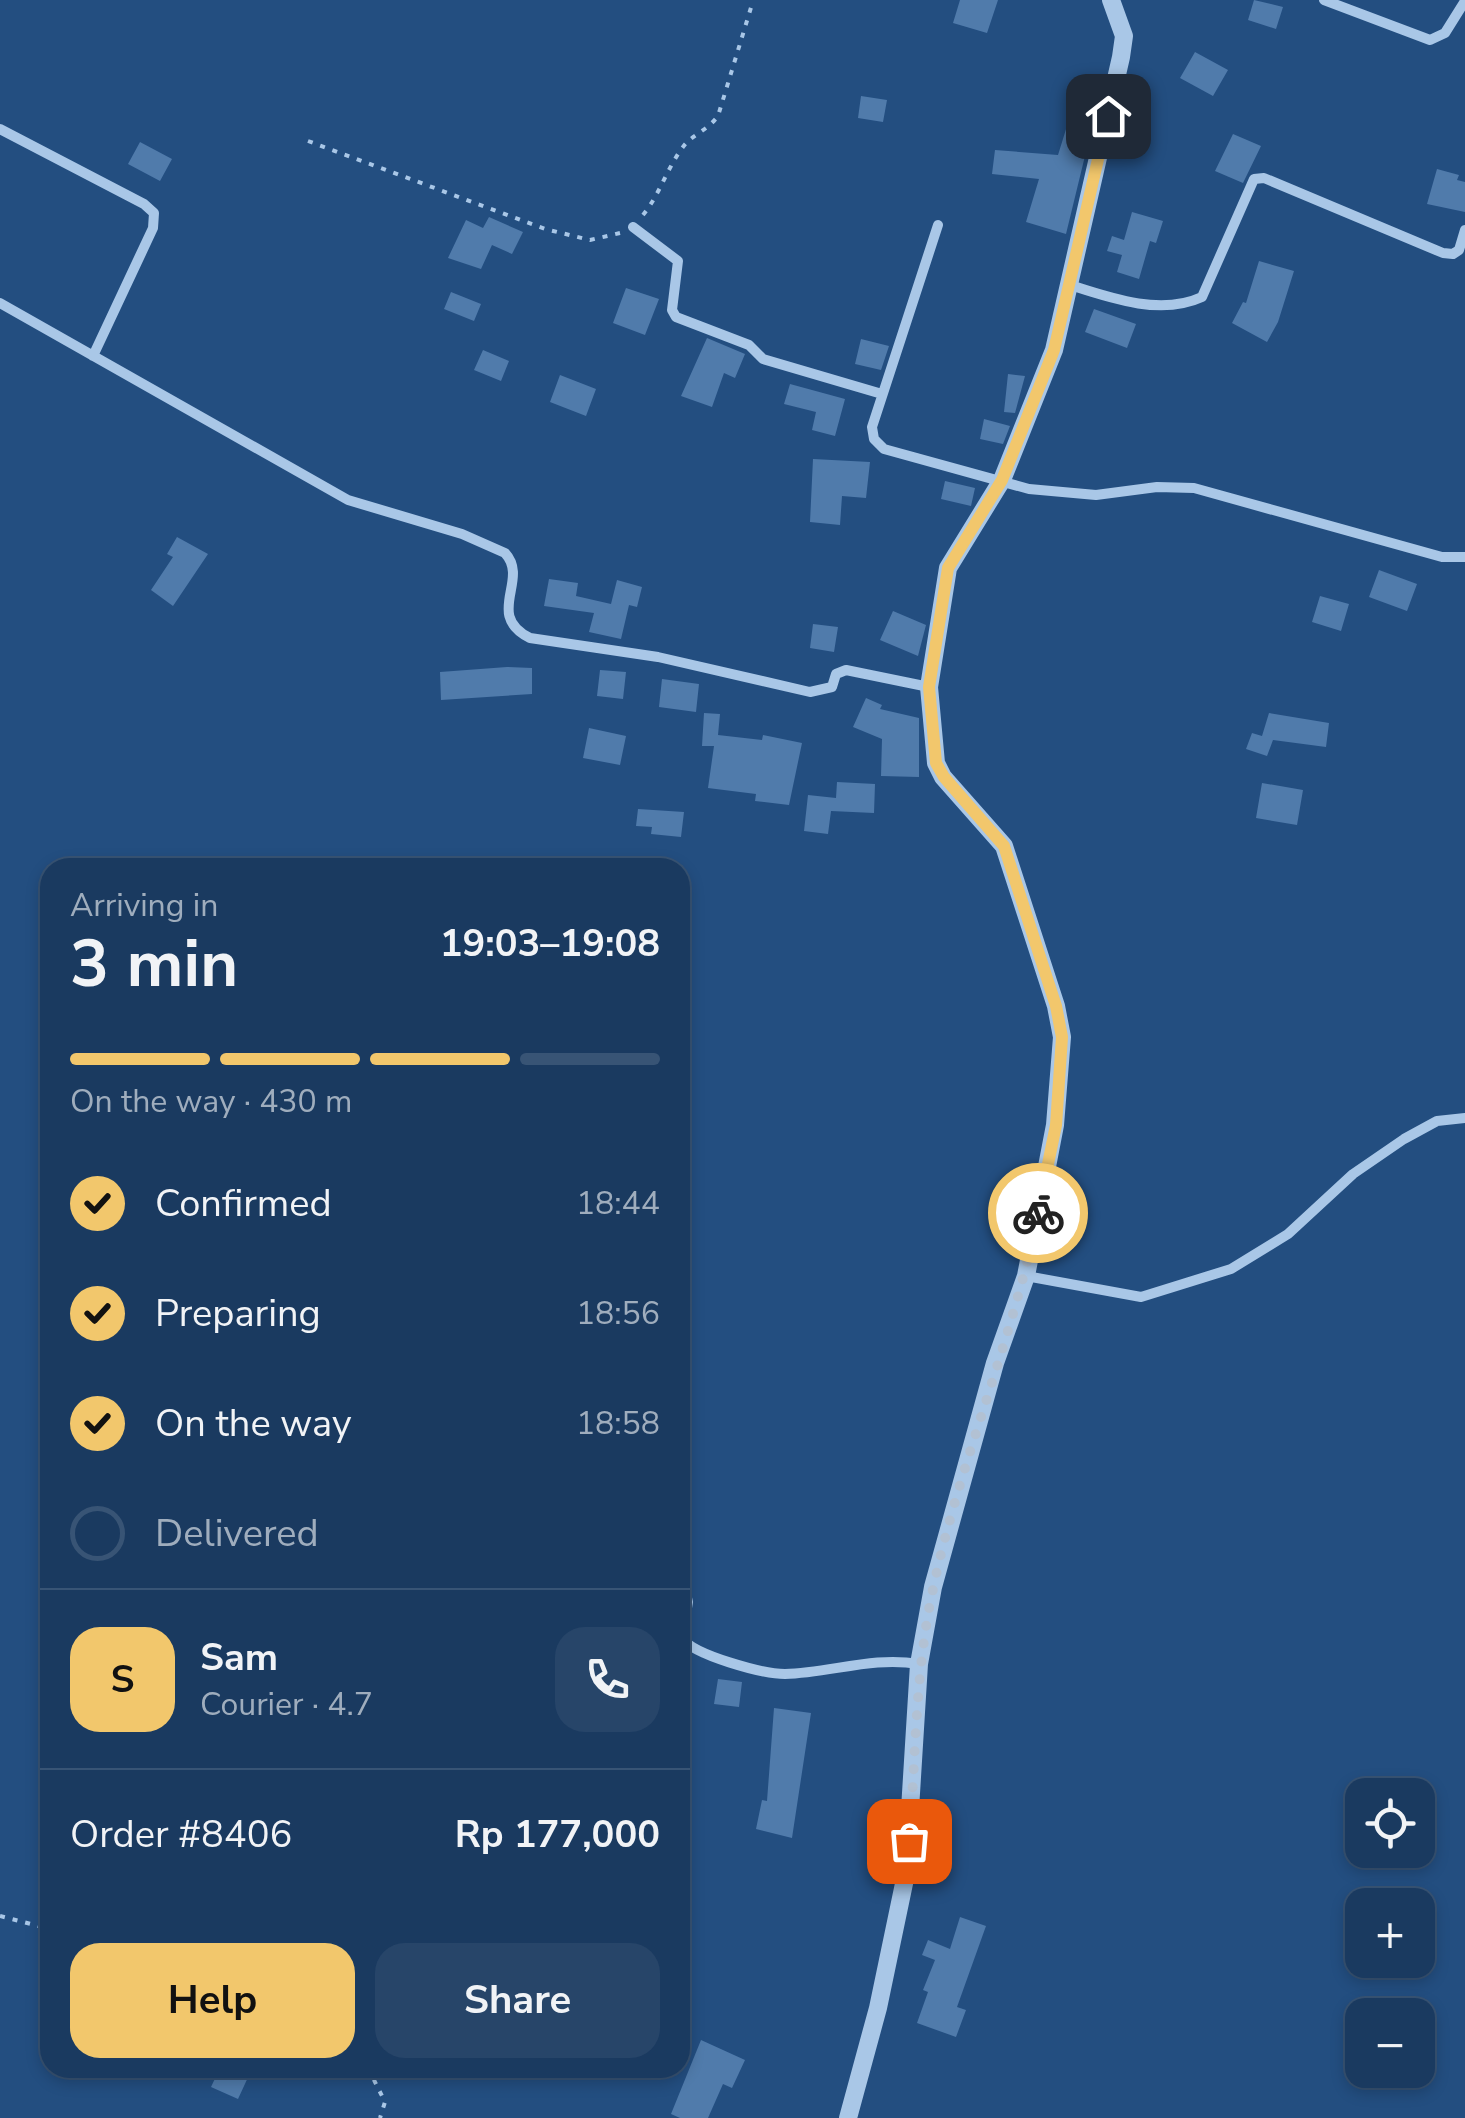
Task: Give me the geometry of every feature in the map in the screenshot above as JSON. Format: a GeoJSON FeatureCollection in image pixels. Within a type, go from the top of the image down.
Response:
{"type":"FeatureCollection","features":[{"type":"Feature","properties":{"kind":"street"},"geometry":{"type":"LineString","coordinates":[[848,2118],[878,2008],[906,1874],[919,1664],[933,1587],[995,1363],[1026,1276],[1056,1125],[1062,1037],[1050,987],[1004,846],[936,763],[929,687],[948,568],[1002,480],[1046,374],[1070,285],[1121,57],[1124,36],[1111,0]]}},
{"type":"Feature","properties":{"kind":"street"},"geometry":{"type":"LineString","coordinates":[[1324,0],[1430,40],[1445,33],[1465,2]]}},
{"type":"Feature","properties":{"kind":"street"},"geometry":{"type":"LineString","coordinates":[[0,128],[144,204],[154,213],[153,228],[93,356]]}},
{"type":"Feature","properties":{"kind":"street"},"geometry":{"type":"LineString","coordinates":[[1070,285],[1122,302],[1171,304],[1202,297],[1254,178],[1264,178],[1443,253],[1460,250],[1465,230]]}},
{"type":"Feature","properties":{"kind":"street"},"geometry":{"type":"LineString","coordinates":[[938,225],[872,427],[874,438],[884,449],[1028,489],[1096,495],[1156,487],[1194,488],[1442,556],[1465,556]]}},
{"type":"Feature","properties":{"kind":"street"},"geometry":{"type":"LineString","coordinates":[[633,227],[678,262],[672,310],[676,317],[749,345],[763,359],[882,394]]}},
{"type":"Feature","properties":{"kind":"street"},"geometry":{"type":"LineString","coordinates":[[0,303],[348,500],[462,534],[504,553],[512,569],[508,620],[512,629],[530,638],[658,657],[810,692],[832,688],[836,674],[846,670],[929,687]]}},
{"type":"Feature","properties":{"kind":"street"},"geometry":{"type":"LineString","coordinates":[[1026,1276],[1141,1297],[1219,1274],[1288,1234],[1353,1174],[1404,1138],[1437,1121],[1465,1118]]}},
{"type":"Feature","properties":{"kind":"street"},"geometry":{"type":"LineString","coordinates":[[690,1647],[782,1674],[873,1660],[919,1664]]}},
{"type":"Feature","properties":{"kind":"path"},"geometry":{"type":"LineString","coordinates":[[308,141],[544,228],[590,240],[604,239],[633,227],[658,196],[681,148],[707,130],[718,116],[752,0]]}},
{"type":"Feature","properties":{"kind":"path"},"geometry":{"type":"LineString","coordinates":[[0,1916],[40,1927]]}},
{"type":"Feature","properties":{"kind":"path"},"geometry":{"type":"LineString","coordinates":[[373,2078],[385,2102],[380,2118]]}},
{"type":"Feature","properties":{"kind":"building"},"geometry":{"type":"Polygon","coordinates":[[[960,0],[998,0],[987,33],[953,23],[960,0]]]}},
{"type":"Feature","properties":{"kind":"building"},"geometry":{"type":"Polygon","coordinates":[[[1254,0],[1283,7],[1276,29],[1248,20],[1254,0]]]}},
{"type":"Feature","properties":{"kind":"building"},"geometry":{"type":"Polygon","coordinates":[[[1195,52],[1228,70],[1213,96],[1180,78],[1195,52]]]}},
{"type":"Feature","properties":{"kind":"building"},"geometry":{"type":"Polygon","coordinates":[[[1080,84],[1101,90],[1066,234],[1026,222],[1039,179],[992,174],[995,150],[1058,155],[1080,84]]]}},
{"type":"Feature","properties":{"kind":"building"},"geometry":{"type":"Polygon","coordinates":[[[861,96],[887,100],[883,122],[858,118],[861,96]]]}},
{"type":"Feature","properties":{"kind":"building"},"geometry":{"type":"Polygon","coordinates":[[[1233,134],[1261,146],[1243,183],[1215,171],[1233,134]]]}},
{"type":"Feature","properties":{"kind":"building"},"geometry":{"type":"Polygon","coordinates":[[[140,142],[172,159],[160,181],[128,164],[140,142]]]}},
{"type":"Feature","properties":{"kind":"building"},"geometry":{"type":"Polygon","coordinates":[[[1437,169],[1459,175],[1457,180],[1465,182],[1465,212],[1427,204],[1437,169]]]}},
{"type":"Feature","properties":{"kind":"building"},"geometry":{"type":"Polygon","coordinates":[[[1132,212],[1163,221],[1156,243],[1150,241],[1139,279],[1117,272],[1122,255],[1107,251],[1112,236],[1124,240],[1132,212]]]}},
{"type":"Feature","properties":{"kind":"building"},"geometry":{"type":"Polygon","coordinates":[[[489,217],[523,232],[512,254],[492,245],[481,269],[448,258],[466,220],[483,228],[489,217]]]}},
{"type":"Feature","properties":{"kind":"building"},"geometry":{"type":"Polygon","coordinates":[[[1259,261],[1294,271],[1278,322],[1267,342],[1232,323],[1243,302],[1246,303],[1259,261]]]}},
{"type":"Feature","properties":{"kind":"building"},"geometry":{"type":"Polygon","coordinates":[[[626,288],[659,299],[645,335],[613,323],[626,288]]]}},
{"type":"Feature","properties":{"kind":"building"},"geometry":{"type":"Polygon","coordinates":[[[451,292],[481,304],[474,321],[444,309],[451,292]]]}},
{"type":"Feature","properties":{"kind":"building"},"geometry":{"type":"Polygon","coordinates":[[[1094,309],[1136,324],[1127,348],[1085,332],[1094,309]]]}},
{"type":"Feature","properties":{"kind":"building"},"geometry":{"type":"Polygon","coordinates":[[[707,338],[745,354],[735,378],[724,373],[712,407],[681,396],[707,338]]]}},
{"type":"Feature","properties":{"kind":"building"},"geometry":{"type":"Polygon","coordinates":[[[861,339],[889,346],[881,370],[855,364],[861,339]]]}},
{"type":"Feature","properties":{"kind":"building"},"geometry":{"type":"Polygon","coordinates":[[[483,350],[509,361],[501,381],[474,370],[483,350]]]}},
{"type":"Feature","properties":{"kind":"building"},"geometry":{"type":"Polygon","coordinates":[[[1008,374],[1025,376],[1015,413],[1004,412],[1008,374]]]}},
{"type":"Feature","properties":{"kind":"building"},"geometry":{"type":"Polygon","coordinates":[[[560,375],[596,389],[586,416],[550,402],[560,375]]]}},
{"type":"Feature","properties":{"kind":"building"},"geometry":{"type":"Polygon","coordinates":[[[790,384],[845,399],[835,436],[812,430],[816,412],[784,404],[790,384]]]}},
{"type":"Feature","properties":{"kind":"building"},"geometry":{"type":"Polygon","coordinates":[[[984,419],[1010,426],[1003,444],[980,439],[984,419]]]}},
{"type":"Feature","properties":{"kind":"building"},"geometry":{"type":"Polygon","coordinates":[[[813,459],[870,462],[866,498],[842,496],[840,525],[810,522],[813,459]]]}},
{"type":"Feature","properties":{"kind":"building"},"geometry":{"type":"Polygon","coordinates":[[[945,481],[975,488],[971,506],[941,499],[945,481]]]}},
{"type":"Feature","properties":{"kind":"building"},"geometry":{"type":"Polygon","coordinates":[[[177,537],[208,554],[173,606],[151,590],[173,557],[167,554],[177,537]]]}},
{"type":"Feature","properties":{"kind":"building"},"geometry":{"type":"Polygon","coordinates":[[[1379,570],[1417,584],[1407,611],[1369,597],[1379,570]]]}},
{"type":"Feature","properties":{"kind":"building"},"geometry":{"type":"Polygon","coordinates":[[[549,579],[578,583],[576,596],[611,604],[617,580],[642,587],[637,607],[629,605],[621,639],[589,632],[594,613],[544,606],[549,579]]]}},
{"type":"Feature","properties":{"kind":"building"},"geometry":{"type":"Polygon","coordinates":[[[1320,596],[1349,604],[1341,631],[1312,622],[1320,596]]]}},
{"type":"Feature","properties":{"kind":"building"},"geometry":{"type":"Polygon","coordinates":[[[893,611],[926,625],[918,656],[880,640],[893,611]]]}},
{"type":"Feature","properties":{"kind":"building"},"geometry":{"type":"Polygon","coordinates":[[[813,624],[838,627],[834,652],[810,648],[813,624]]]}},
{"type":"Feature","properties":{"kind":"building"},"geometry":{"type":"Polygon","coordinates":[[[532,668],[532,694],[441,700],[440,672],[532,668]]]}},
{"type":"Feature","properties":{"kind":"building"},"geometry":{"type":"Polygon","coordinates":[[[600,670],[626,672],[623,699],[597,696],[600,670]]]}},
{"type":"Feature","properties":{"kind":"building"},"geometry":{"type":"Polygon","coordinates":[[[662,679],[699,684],[696,712],[659,707],[662,679]]]}},
{"type":"Feature","properties":{"kind":"building"},"geometry":{"type":"Polygon","coordinates":[[[866,698],[882,705],[880,709],[919,718],[919,777],[881,776],[882,739],[853,727],[866,698]]]}},
{"type":"Feature","properties":{"kind":"building"},"geometry":{"type":"Polygon","coordinates":[[[704,713],[720,714],[718,735],[762,740],[763,735],[802,743],[789,805],[755,801],[756,794],[708,788],[714,746],[702,746],[704,713]]]}},
{"type":"Feature","properties":{"kind":"building"},"geometry":{"type":"Polygon","coordinates":[[[1269,713],[1329,723],[1326,747],[1273,740],[1267,756],[1246,749],[1252,733],[1262,736],[1269,713]]]}},
{"type":"Feature","properties":{"kind":"building"},"geometry":{"type":"Polygon","coordinates":[[[589,728],[626,736],[620,765],[583,758],[589,728]]]}},
{"type":"Feature","properties":{"kind":"building"},"geometry":{"type":"Polygon","coordinates":[[[837,782],[875,784],[874,813],[831,811],[828,834],[804,831],[808,795],[836,798],[837,782]]]}},
{"type":"Feature","properties":{"kind":"building"},"geometry":{"type":"Polygon","coordinates":[[[1262,783],[1303,790],[1297,825],[1256,818],[1262,783]]]}},
{"type":"Feature","properties":{"kind":"building"},"geometry":{"type":"Polygon","coordinates":[[[638,809],[684,812],[681,837],[651,834],[652,827],[636,826],[638,809]]]}},
{"type":"Feature","properties":{"kind":"building"},"geometry":{"type":"Polygon","coordinates":[[[718,1679],[742,1682],[739,1707],[714,1704],[718,1679]]]}},
{"type":"Feature","properties":{"kind":"building"},"geometry":{"type":"Polygon","coordinates":[[[774,1708],[811,1713],[792,1838],[756,1829],[762,1800],[767,1801],[774,1708]]]}},
{"type":"Feature","properties":{"kind":"building"},"geometry":{"type":"Polygon","coordinates":[[[960,1917],[986,1926],[957,2007],[966,2010],[956,2037],[917,2023],[928,1992],[923,1990],[935,1960],[922,1955],[928,1940],[950,1949],[960,1917]]]}},
{"type":"Feature","properties":{"kind":"building"},"geometry":{"type":"Polygon","coordinates":[[[701,2040],[745,2060],[732,2088],[723,2084],[708,2118],[680,2118],[671,2114],[686,2078],[690,2078],[690,2067],[701,2040]]]}},
{"type":"Feature","properties":{"kind":"building"},"geometry":{"type":"Polygon","coordinates":[[[215,2078],[248,2078],[238,2099],[211,2087],[215,2078]]]}},
{"type":"Feature","properties":{"kind":"way so far"},"geometry":{"type":"LineString","coordinates":[[909,1841],[919,1664],[933,1587],[995,1363],[1026,1276],[1038,1213]]}},
{"type":"Feature","properties":{"kind":"route"},"geometry":{"type":"LineString","coordinates":[[1038,1213],[1056,1125],[1062,1037],[1056,1006],[1004,846],[936,763],[929,687],[948,568],[1002,480],[1054,350],[1108,116]]}}]}
